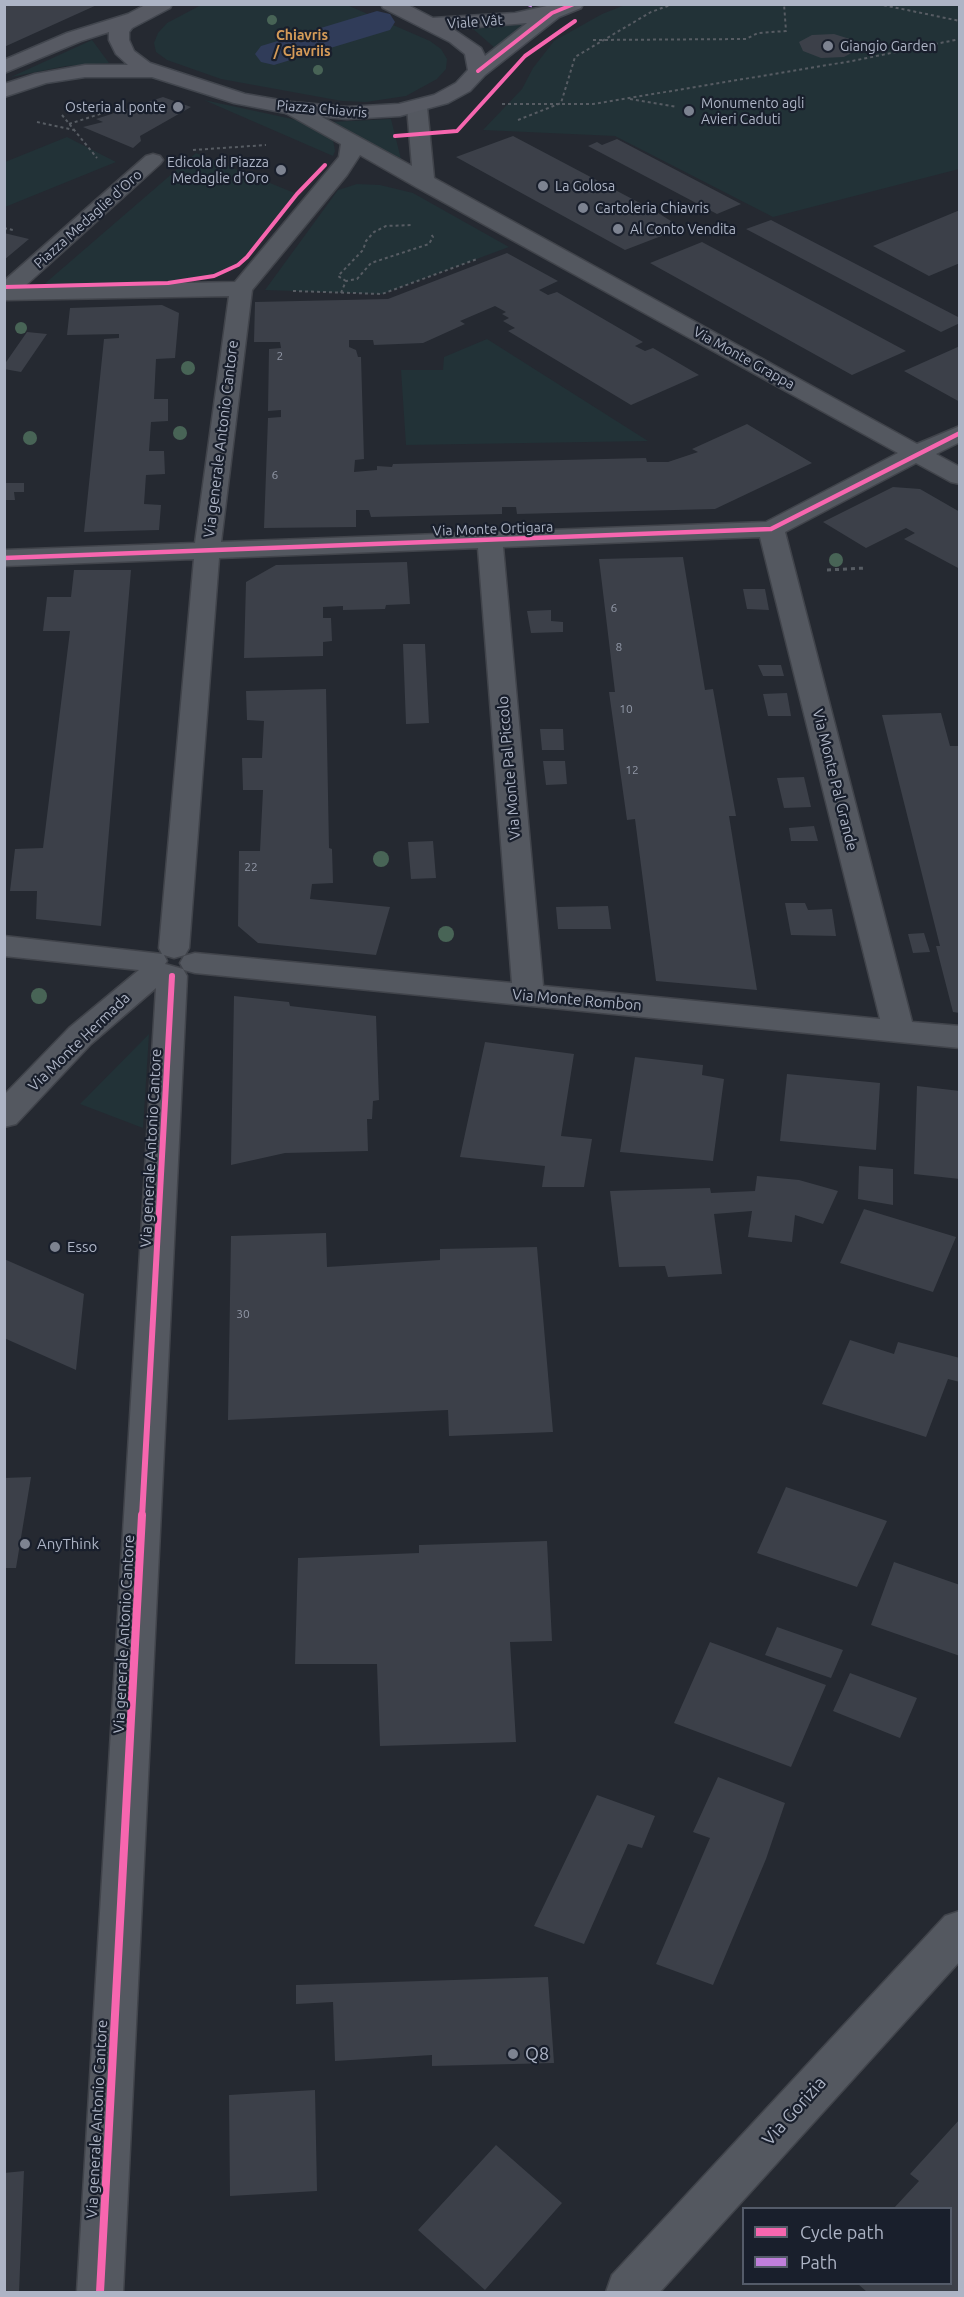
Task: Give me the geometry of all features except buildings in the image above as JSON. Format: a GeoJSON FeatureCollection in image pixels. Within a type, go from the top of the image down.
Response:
{"type":"FeatureCollection","features":[{"type":"Feature","properties":{"kind":"main road"},"geometry":{"type":"LineString","coordinates":[[390,4],[434,24],[457,38],[474,52],[478,71]]}},
{"type":"Feature","properties":{"kind":"main road","name":"Viale Vât"},"geometry":{"type":"LineString","coordinates":[[434,24],[493,21],[552,13],[574,4]]}},
{"type":"Feature","properties":{"kind":"main road","name":"Piazza Chiavris"},"geometry":{"type":"LineString","coordinates":[[160,5],[135,18],[122,28],[119,40],[132,60],[151,71],[213,92],[291,108],[366,114],[431,104],[456,91],[470,81],[478,71]]}},
{"type":"Feature","properties":{"kind":"main road","name":"Viale Vât"},"geometry":{"type":"LineString","coordinates":[[478,71],[552,13]]}},
{"type":"Feature","properties":{"kind":"main road","name":"Piazza Chiavris"},"geometry":{"type":"LineString","coordinates":[[4,67],[74,37],[135,18]]}},
{"type":"Feature","properties":{"kind":"main road","name":"Piazza Chiavris"},"geometry":{"type":"LineString","coordinates":[[4,91],[56,75],[118,69],[151,71]]}},
{"type":"Feature","properties":{"kind":"street"},"geometry":{"type":"LineString","coordinates":[[417,107],[424,182]]}},
{"type":"Feature","properties":{"kind":"street"},"geometry":{"type":"LineString","coordinates":[[291,108],[424,182]]}},
{"type":"Feature","properties":{"kind":"street"},"geometry":{"type":"LineString","coordinates":[[241,289],[340,171],[349,157],[352,142]]}},
{"type":"Feature","properties":{"kind":"street","name":"Piazza Medaglie d'Oro"},"geometry":{"type":"LineString","coordinates":[[5,293],[153,160]]}},
{"type":"Feature","properties":{"kind":"street","name":"Via Monte Grappa"},"geometry":{"type":"LineString","coordinates":[[424,182],[960,477]]}},
{"type":"Feature","properties":{"kind":"street","name":"Piazza Medaglie d'Oro"},"geometry":{"type":"LineString","coordinates":[[5,293],[241,289]]}},
{"type":"Feature","properties":{"kind":"street","name":"Via generale Antonio Cantore"},"geometry":{"type":"LineString","coordinates":[[100,2292],[170,964],[207,552],[241,289]]}},
{"type":"Feature","properties":{"kind":"street","name":"Via Monte Ortigara"},"geometry":{"type":"LineString","coordinates":[[4,558],[771,529],[960,433]]}},
{"type":"Feature","properties":{"kind":"street","name":"Via Monte Pal Grande"},"geometry":{"type":"LineString","coordinates":[[771,529],[899,1031]]}},
{"type":"Feature","properties":{"kind":"street","name":"Via Monte Pal Piccolo"},"geometry":{"type":"LineString","coordinates":[[490,541],[528,995]]}},
{"type":"Feature","properties":{"kind":"street","name":"Via Monte Rombon"},"geometry":{"type":"LineString","coordinates":[[4,946],[170,964],[528,995],[960,1037]]}},
{"type":"Feature","properties":{"kind":"street","name":"Via Monte Hermada"},"geometry":{"type":"LineString","coordinates":[[4,1116],[80,1036],[129,993],[170,964]]}},
{"type":"Feature","properties":{"kind":"street","name":"Via Gorizia"},"geometry":{"type":"LineString","coordinates":[[629,2292],[960,1930]]}},
{"type":"Feature","properties":{"kind":"path"},"geometry":{"type":"LineString","coordinates":[[561,103],[575,57],[651,12],[673,4]]}},
{"type":"Feature","properties":{"kind":"path"},"geometry":{"type":"LineString","coordinates":[[585,41],[746,39],[758,33],[786,31],[784,4]]}},
{"type":"Feature","properties":{"kind":"path"},"geometry":{"type":"LineString","coordinates":[[878,4],[960,21]]}},
{"type":"Feature","properties":{"kind":"path"},"geometry":{"type":"LineString","coordinates":[[495,103],[593,104],[852,61],[960,39]]}},
{"type":"Feature","properties":{"kind":"path"},"geometry":{"type":"LineString","coordinates":[[626,98],[677,107]]}},
{"type":"Feature","properties":{"kind":"path"},"geometry":{"type":"LineString","coordinates":[[518,120],[561,103]]}},
{"type":"Feature","properties":{"kind":"path"},"geometry":{"type":"LineString","coordinates":[[74,130],[100,163]]}},
{"type":"Feature","properties":{"kind":"path"},"geometry":{"type":"LineString","coordinates":[[418,226],[404,223],[386,225],[374,232],[366,241],[363,250],[338,276],[346,281],[357,279],[371,263],[429,244],[433,237],[429,230]]}},
{"type":"Feature","properties":{"kind":"path"},"geometry":{"type":"LineString","coordinates":[[241,289],[382,294],[480,258]]}},
{"type":"Feature","properties":{"kind":"path"},"geometry":{"type":"LineString","coordinates":[[341,293],[346,281]]}},
{"type":"Feature","properties":{"kind":"shaded area"},"geometry":{"type":"Polygon","coordinates":[[[203,4],[347,5],[430,41],[441,49],[447,59],[446,69],[437,79],[406,96],[366,102],[342,101],[221,79],[167,60],[156,52],[154,43],[158,33],[167,23],[203,4]]]}},
{"type":"Feature","properties":{"kind":"shaded area"},"geometry":{"type":"Polygon","coordinates":[[[625,5],[959,5],[959,169],[773,217],[615,136],[483,130],[522,89],[533,68],[554,41],[602,14],[625,5]]]}},
{"type":"Feature","properties":{"kind":"shaded area"},"geometry":{"type":"Polygon","coordinates":[[[527,22],[496,49],[472,28],[527,22]]]}},
{"type":"Feature","properties":{"kind":"shaded area"},"geometry":{"type":"Polygon","coordinates":[[[92,40],[109,63],[66,66],[11,77],[92,40]]]}},
{"type":"Feature","properties":{"kind":"shaded area"},"geometry":{"type":"Polygon","coordinates":[[[204,100],[297,120],[333,140],[335,151],[333,156],[204,100]]]}},
{"type":"Feature","properties":{"kind":"shaded area"},"geometry":{"type":"Polygon","coordinates":[[[391,119],[402,163],[331,122],[391,119]]]}},
{"type":"Feature","properties":{"kind":"shaded area"},"geometry":{"type":"Polygon","coordinates":[[[67,137],[116,162],[5,207],[5,162],[67,137]]]}},
{"type":"Feature","properties":{"kind":"shaded area"},"geometry":{"type":"Polygon","coordinates":[[[196,153],[297,194],[238,265],[214,276],[186,282],[42,286],[196,153]]]}},
{"type":"Feature","properties":{"kind":"shaded area"},"geometry":{"type":"Polygon","coordinates":[[[357,184],[380,185],[413,193],[509,247],[382,294],[265,290],[338,190],[357,184]]]}},
{"type":"Feature","properties":{"kind":"shaded area"},"geometry":{"type":"Polygon","coordinates":[[[487,339],[648,441],[406,445],[401,370],[443,370],[444,357],[487,339]]]}},
{"type":"Feature","properties":{"kind":"shaded area"},"geometry":{"type":"Polygon","coordinates":[[[149,1034],[143,1128],[80,1104],[149,1034]]]}},
{"type":"Feature","properties":{"kind":"waterway"},"geometry":{"type":"LineString","coordinates":[[274,54],[377,22]]}},
{"type":"Feature","properties":{"kind":"marked path"},"geometry":{"type":"LineString","coordinates":[[527,4],[532,6]]}},
{"type":"Feature","properties":{"kind":"cycle path"},"geometry":{"type":"LineString","coordinates":[[478,71],[552,13],[574,4]]}},
{"type":"Feature","properties":{"kind":"cycle path"},"geometry":{"type":"LineString","coordinates":[[395,136],[457,131],[525,56],[575,21]]}},
{"type":"Feature","properties":{"kind":"cycle path"},"geometry":{"type":"LineString","coordinates":[[4,287],[168,283],[214,276],[238,265],[247,257],[297,194],[325,165]]}},
{"type":"Feature","properties":{"kind":"cycle path"},"geometry":{"type":"LineString","coordinates":[[4,558],[771,529],[960,433]]}},
{"type":"Feature","properties":{"kind":"cycle path"},"geometry":{"type":"LineString","coordinates":[[100,2292],[172,976]]}},
{"type":"Feature","properties":{"kind":"place","name":"Giangio Garden"},"geometry":{"type":"Point","coordinates":[828,46]}},
{"type":"Feature","properties":{"kind":"place","name":"Osteria al ponte"},"geometry":{"type":"Point","coordinates":[178,107]}},
{"type":"Feature","properties":{"kind":"place","name":"Monumento agli Avieri Caduti"},"geometry":{"type":"Point","coordinates":[689,111]}},
{"type":"Feature","properties":{"kind":"place","name":"Edicola di Piazza Medaglie d'Oro"},"geometry":{"type":"Point","coordinates":[281,170]}},
{"type":"Feature","properties":{"kind":"place","name":"La Golosa"},"geometry":{"type":"Point","coordinates":[543,186]}},
{"type":"Feature","properties":{"kind":"place","name":"Cartoleria Chiavris"},"geometry":{"type":"Point","coordinates":[583,208]}},
{"type":"Feature","properties":{"kind":"place","name":"Al Conto Vendita"},"geometry":{"type":"Point","coordinates":[618,229]}},
{"type":"Feature","properties":{"kind":"place","name":"Esso"},"geometry":{"type":"Point","coordinates":[55,1247]}},
{"type":"Feature","properties":{"kind":"place","name":"AnyThink"},"geometry":{"type":"Point","coordinates":[25,1544]}},
{"type":"Feature","properties":{"kind":"place","name":"Q8"},"geometry":{"type":"Point","coordinates":[513,2054]}},
{"type":"Feature","properties":{"kind":"district","name":"Chiavris / Cjavriis"},"geometry":{"type":"Point","coordinates":[302,44]}}]}
